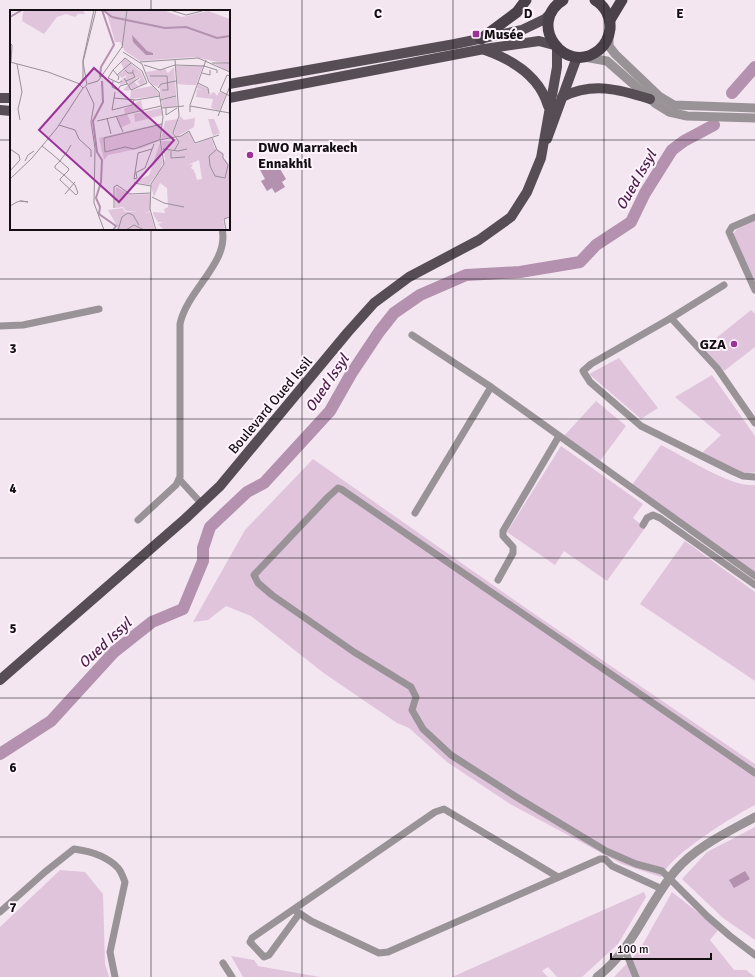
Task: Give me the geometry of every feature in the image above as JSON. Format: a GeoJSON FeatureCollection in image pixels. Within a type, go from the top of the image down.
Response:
{"type":"FeatureCollection","features":[{"type":"Feature","properties":{"kind":"highway"},"geometry":{"type":"LineString","coordinates":[[482,44],[517,12],[526,0]]}},
{"type":"Feature","properties":{"kind":"highway"},"geometry":{"type":"LineString","coordinates":[[562,0],[551,13],[548,29],[556,46],[564,53],[580,57],[595,52],[601,48],[609,35],[610,20],[622,0]]}},
{"type":"Feature","properties":{"kind":"highway"},"geometry":{"type":"LineString","coordinates":[[595,0],[604,7],[610,20]]}},
{"type":"Feature","properties":{"kind":"main road"},"geometry":{"type":"LineString","coordinates":[[230,98],[482,44],[522,30],[545,19],[551,13]]}},
{"type":"Feature","properties":{"kind":"main road"},"geometry":{"type":"LineString","coordinates":[[230,84],[482,44],[539,41],[556,46]]}},
{"type":"Feature","properties":{"kind":"main road"},"geometry":{"type":"LineString","coordinates":[[482,44],[531,76],[546,97],[549,108]]}},
{"type":"Feature","properties":{"kind":"main road","name":"Boulevard Oued Issil"},"geometry":{"type":"LineString","coordinates":[[0,680],[202,503],[238,466],[348,332],[374,304],[409,277],[479,240],[511,217],[527,192],[535,175],[544,144],[557,67],[556,46]]}},
{"type":"Feature","properties":{"kind":"main road","name":"Boulevard Oued Issil"},"geometry":{"type":"LineString","coordinates":[[544,144],[550,132],[562,97],[580,57]]}},
{"type":"Feature","properties":{"kind":"main road"},"geometry":{"type":"LineString","coordinates":[[562,97],[575,91],[597,87],[630,93],[650,99]]}},
{"type":"Feature","properties":{"kind":"street"},"geometry":{"type":"LineString","coordinates":[[609,35],[609,46],[615,54],[658,96],[688,112],[755,118]]}},
{"type":"Feature","properties":{"kind":"street"},"geometry":{"type":"LineString","coordinates":[[580,57],[607,61],[650,99],[669,112],[755,108]]}},
{"type":"Feature","properties":{"kind":"street"},"geometry":{"type":"LineString","coordinates":[[755,217],[732,227],[729,232],[755,290]]}},
{"type":"Feature","properties":{"kind":"street"},"geometry":{"type":"LineString","coordinates":[[138,520],[176,485],[179,480],[180,324],[187,302],[219,256],[223,242],[222,230]]}},
{"type":"Feature","properties":{"kind":"street"},"geometry":{"type":"LineString","coordinates":[[724,285],[671,318],[617,348],[586,367],[583,371],[590,382],[642,426],[734,472],[743,476],[755,477]]}},
{"type":"Feature","properties":{"kind":"street"},"geometry":{"type":"LineString","coordinates":[[0,326],[23,325],[99,310]]}},
{"type":"Feature","properties":{"kind":"street"},"geometry":{"type":"LineString","coordinates":[[671,318],[717,368],[755,423]]}},
{"type":"Feature","properties":{"kind":"street"},"geometry":{"type":"LineString","coordinates":[[412,335],[491,387],[755,576]]}},
{"type":"Feature","properties":{"kind":"street"},"geometry":{"type":"LineString","coordinates":[[415,513],[491,387]]}},
{"type":"Feature","properties":{"kind":"street"},"geometry":{"type":"LineString","coordinates":[[498,580],[514,550],[511,544],[503,536],[503,531],[559,436]]}},
{"type":"Feature","properties":{"kind":"street"},"geometry":{"type":"LineString","coordinates":[[179,480],[202,503]]}},
{"type":"Feature","properties":{"kind":"street"},"geometry":{"type":"LineString","coordinates":[[755,773],[341,489],[335,490],[328,496],[256,572],[254,577],[258,583],[272,595],[354,652],[410,687],[416,697],[412,710],[414,715],[423,729],[451,755],[518,798],[606,850],[636,864],[662,871],[670,878],[681,892],[719,927],[755,955]]}},
{"type":"Feature","properties":{"kind":"street"},"geometry":{"type":"LineString","coordinates":[[643,524],[647,518],[653,515],[660,518],[755,585]]}},
{"type":"Feature","properties":{"kind":"street"},"geometry":{"type":"LineString","coordinates":[[299,914],[271,953],[267,956],[262,955],[250,942],[250,939],[293,908],[435,812],[444,808],[558,877]]}},
{"type":"Feature","properties":{"kind":"street"},"geometry":{"type":"LineString","coordinates":[[597,977],[606,970],[625,950],[662,889],[677,869],[694,854],[755,817]]}},
{"type":"Feature","properties":{"kind":"street"},"geometry":{"type":"LineString","coordinates":[[0,912],[45,872],[74,849],[88,851],[106,859],[118,868],[125,882],[110,952],[115,977]]}},
{"type":"Feature","properties":{"kind":"street"},"geometry":{"type":"LineString","coordinates":[[293,908],[299,914],[379,952],[388,952],[600,859],[605,859],[612,866],[662,889]]}},
{"type":"Feature","properties":{"kind":"street"},"geometry":{"type":"LineString","coordinates":[[625,950],[636,977]]}},
{"type":"Feature","properties":{"kind":"street"},"geometry":{"type":"LineString","coordinates":[[223,963],[232,977]]}},
{"type":"Feature","properties":{"kind":"shaded area"},"geometry":{"type":"Polygon","coordinates":[[[271,164],[275,169],[279,167],[286,179],[282,182],[285,187],[275,193],[272,188],[267,191],[261,181],[265,179],[260,170],[271,164]]]}},
{"type":"Feature","properties":{"kind":"shaded area"},"geometry":{"type":"Polygon","coordinates":[[[755,220],[755,281],[733,234],[737,229],[755,220]]]}},
{"type":"Feature","properties":{"kind":"shaded area"},"geometry":{"type":"Polygon","coordinates":[[[751,310],[755,314],[755,347],[724,371],[704,348],[751,310]]]}},
{"type":"Feature","properties":{"kind":"shaded area"},"geometry":{"type":"Polygon","coordinates":[[[619,358],[658,408],[641,419],[589,374],[619,358]]]}},
{"type":"Feature","properties":{"kind":"shaded area"},"geometry":{"type":"Polygon","coordinates":[[[712,375],[755,436],[755,472],[749,473],[736,470],[702,453],[721,435],[675,397],[712,375]]]}},
{"type":"Feature","properties":{"kind":"shaded area"},"geometry":{"type":"Polygon","coordinates":[[[596,401],[626,426],[600,461],[564,436],[596,401]]]}},
{"type":"Feature","properties":{"kind":"shaded area"},"geometry":{"type":"Polygon","coordinates":[[[661,445],[721,477],[745,485],[755,485],[755,575],[632,485],[661,445]]]}},
{"type":"Feature","properties":{"kind":"shaded area"},"geometry":{"type":"Polygon","coordinates":[[[561,446],[643,504],[633,518],[645,528],[607,581],[564,551],[555,565],[507,532],[561,446]]]}},
{"type":"Feature","properties":{"kind":"shaded area"},"geometry":{"type":"Polygon","coordinates":[[[313,459],[530,611],[755,764],[755,805],[732,818],[688,848],[666,868],[661,877],[622,864],[510,804],[447,762],[409,728],[397,723],[325,674],[251,616],[226,606],[208,620],[193,622],[245,530],[313,459]]]}},
{"type":"Feature","properties":{"kind":"shaded area"},"geometry":{"type":"Polygon","coordinates":[[[685,541],[755,592],[755,681],[640,604],[685,541]]]}},
{"type":"Feature","properties":{"kind":"shaded area"},"geometry":{"type":"Polygon","coordinates":[[[755,827],[755,940],[723,918],[682,879],[707,852],[755,827]]]}},
{"type":"Feature","properties":{"kind":"shaded area"},"geometry":{"type":"Polygon","coordinates":[[[60,870],[85,872],[103,894],[105,964],[109,977],[0,977],[0,927],[60,870]]]}},
{"type":"Feature","properties":{"kind":"shaded area"},"geometry":{"type":"Polygon","coordinates":[[[745,871],[750,879],[734,888],[729,880],[745,871]]]}},
{"type":"Feature","properties":{"kind":"shaded area"},"geometry":{"type":"Polygon","coordinates":[[[644,892],[646,897],[618,944],[582,977],[557,977],[548,967],[542,971],[548,977],[452,977],[644,892]]]}},
{"type":"Feature","properties":{"kind":"shaded area"},"geometry":{"type":"Polygon","coordinates":[[[672,892],[719,929],[710,940],[734,970],[746,970],[755,977],[614,977],[639,951],[672,892]]]}},
{"type":"Feature","properties":{"kind":"shaded area"},"geometry":{"type":"Polygon","coordinates":[[[231,956],[254,960],[258,966],[320,977],[243,977],[231,956]]]}},
{"type":"Feature","properties":{"kind":"waterway","name":"Oued Issyl"},"geometry":{"type":"LineString","coordinates":[[732,93],[755,67]]}},
{"type":"Feature","properties":{"kind":"waterway","name":"Oued Issyl"},"geometry":{"type":"LineString","coordinates":[[0,754],[51,721],[114,652],[152,622],[183,609],[203,561],[203,548],[210,527],[247,492],[264,483],[330,411],[351,374],[379,332],[394,313],[420,295],[466,275],[520,272],[580,262],[596,245],[631,222],[645,193],[672,150],[684,141],[714,125]]}},
{"type":"Feature","properties":{"kind":"place","name":"Musée"},"geometry":{"type":"Point","coordinates":[476,34]}},
{"type":"Feature","properties":{"kind":"place","name":"DWO Marrakech Ennakhil"},"geometry":{"type":"Point","coordinates":[250,155]}},
{"type":"Feature","properties":{"kind":"place","name":"GZA"},"geometry":{"type":"Point","coordinates":[734,344]}}]}
